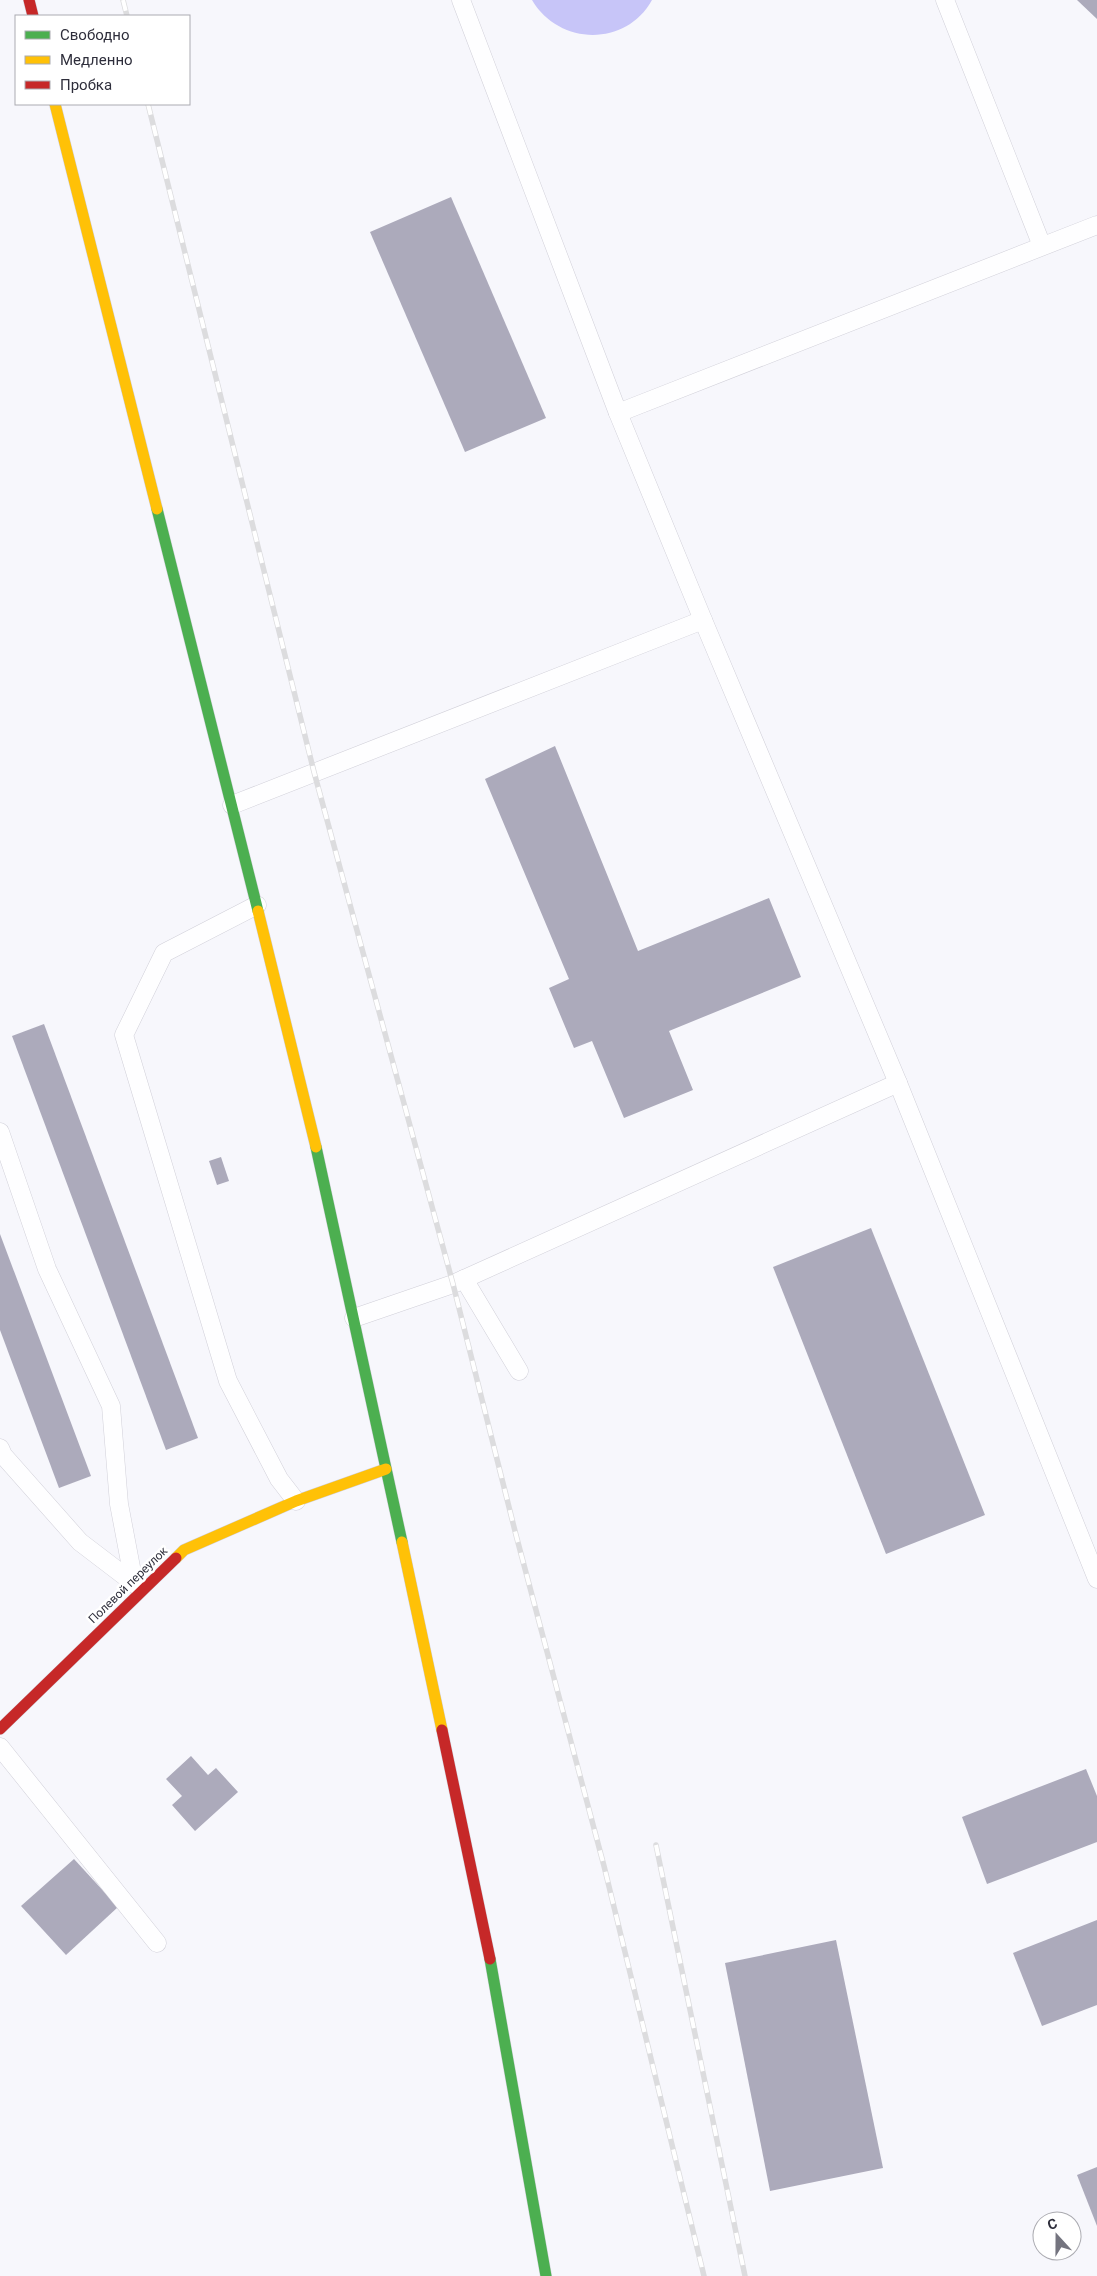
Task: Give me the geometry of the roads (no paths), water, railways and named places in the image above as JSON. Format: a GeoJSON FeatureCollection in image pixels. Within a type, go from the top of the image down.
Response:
{"type":"FeatureCollection","features":[{"type":"Feature","properties":{"kind":"street"},"geometry":{"type":"LineString","coordinates":[[29,0],[33,15]]}},
{"type":"Feature","properties":{"kind":"street"},"geometry":{"type":"LineString","coordinates":[[55,105],[307,1105],[484,1924],[546,2276]]}},
{"type":"Feature","properties":{"kind":"street","name":"Полевой переулок"},"geometry":{"type":"LineString","coordinates":[[0,1729],[138,1586],[184,1550],[296,1501],[386,1469]]}},
{"type":"Feature","properties":{"kind":"lane"},"geometry":{"type":"LineString","coordinates":[[461,0],[618,413],[898,1083],[1097,1579]]}},
{"type":"Feature","properties":{"kind":"lane"},"geometry":{"type":"LineString","coordinates":[[946,0],[1042,246]]}},
{"type":"Feature","properties":{"kind":"lane"},"geometry":{"type":"LineString","coordinates":[[618,413],[1097,225]]}},
{"type":"Feature","properties":{"kind":"lane"},"geometry":{"type":"LineString","coordinates":[[232,805],[703,620]]}},
{"type":"Feature","properties":{"kind":"lane"},"geometry":{"type":"LineString","coordinates":[[257,905],[164,953],[124,1035],[228,1380],[279,1479],[296,1501]]}},
{"type":"Feature","properties":{"kind":"lane"},"geometry":{"type":"LineString","coordinates":[[354,1318],[464,1280],[898,1083]]}},
{"type":"Feature","properties":{"kind":"lane"},"geometry":{"type":"LineString","coordinates":[[0,1132],[47,1269],[111,1406],[118,1504],[138,1586]]}},
{"type":"Feature","properties":{"kind":"lane"},"geometry":{"type":"LineString","coordinates":[[464,1280],[519,1371]]}},
{"type":"Feature","properties":{"kind":"lane"},"geometry":{"type":"LineString","coordinates":[[0,1448],[3,1455],[80,1542],[138,1586]]}},
{"type":"Feature","properties":{"kind":"lane"},"geometry":{"type":"LineString","coordinates":[[0,1747],[157,1943]]}},
{"type":"Feature","properties":{"kind":"water"},"geometry":{"type":"Polygon","coordinates":[[[532,0],[652,0],[640,15],[626,26],[610,33],[592,35],[575,33],[558,26],[544,15],[532,0]]]}},
{"type":"Feature","properties":{"kind":"railway"},"geometry":{"type":"LineString","coordinates":[[123,0],[127,15]]}},
{"type":"Feature","properties":{"kind":"railway"},"geometry":{"type":"LineString","coordinates":[[148,105],[314,772],[453,1284],[516,1535],[604,1866],[704,2276]]}},
{"type":"Feature","properties":{"kind":"railway"},"geometry":{"type":"LineString","coordinates":[[656,1845],[745,2276]]}}]}
